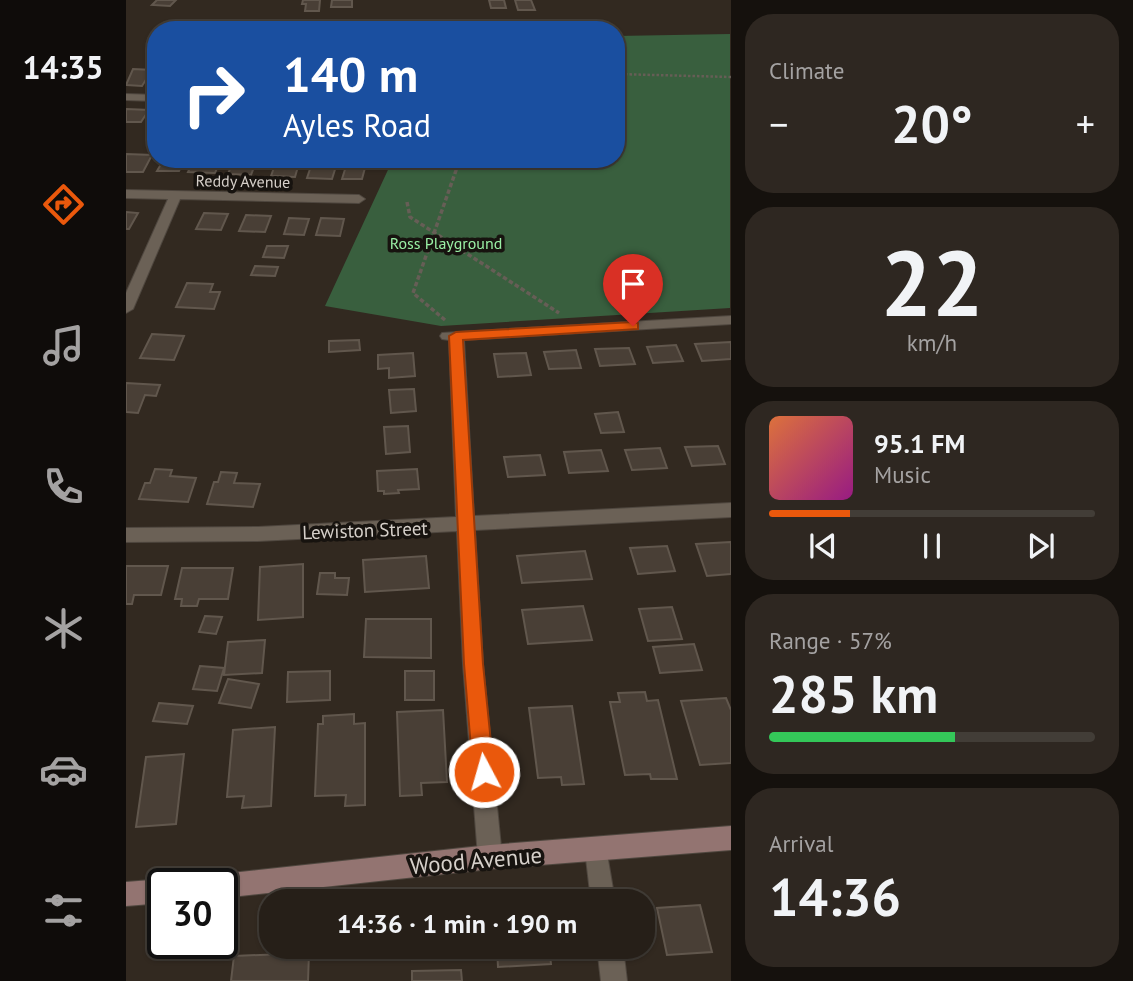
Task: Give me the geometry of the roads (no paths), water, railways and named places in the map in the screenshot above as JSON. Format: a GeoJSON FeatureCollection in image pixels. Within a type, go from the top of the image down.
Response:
{"type":"FeatureCollection","features":[{"type":"Feature","properties":{"kind":"main road","name":"Wood Avenue"},"geometry":{"type":"LineString","coordinates":[[238,884],[490,857],[730,838]]}},
{"type":"Feature","properties":{"kind":"main road"},"geometry":{"type":"LineString","coordinates":[[126,894],[147,892]]}},
{"type":"Feature","properties":{"kind":"street"},"geometry":{"type":"LineString","coordinates":[[126,97],[147,98]]}},
{"type":"Feature","properties":{"kind":"street","name":"Reddy Avenue"},"geometry":{"type":"LineString","coordinates":[[126,194],[359,199]]}},
{"type":"Feature","properties":{"kind":"street"},"geometry":{"type":"LineString","coordinates":[[126,309],[176,195]]}},
{"type":"Feature","properties":{"kind":"street"},"geometry":{"type":"LineString","coordinates":[[490,857],[473,664],[467,526],[451,336],[730,320]]}},
{"type":"Feature","properties":{"kind":"street","name":"Lewiston Street"},"geometry":{"type":"LineString","coordinates":[[126,535],[258,534],[467,526],[730,510]]}},
{"type":"Feature","properties":{"kind":"street"},"geometry":{"type":"LineString","coordinates":[[597,850],[602,889]]}},
{"type":"Feature","properties":{"kind":"street"},"geometry":{"type":"LineString","coordinates":[[611,959],[614,981]]}},
{"type":"Feature","properties":{"kind":"park label","name":"Ross Playground"},"geometry":{"type":"Point","coordinates":[446,243]}}]}
